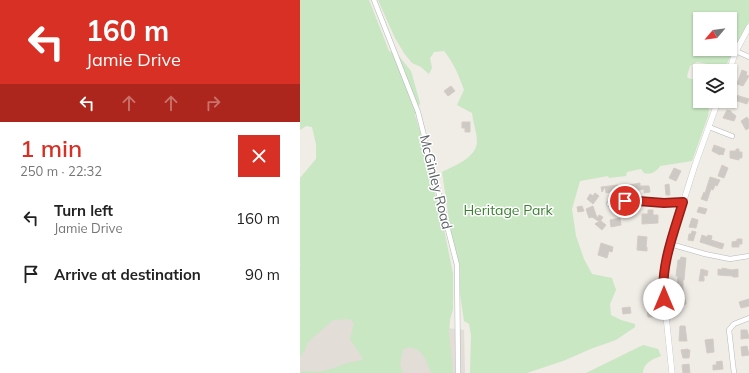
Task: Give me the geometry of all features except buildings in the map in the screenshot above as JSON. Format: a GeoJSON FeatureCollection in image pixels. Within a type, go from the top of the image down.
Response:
{"type":"FeatureCollection","features":[{"type":"Feature","properties":{"kind":"street","name":"McGinley Road"},"geometry":{"type":"LineString","coordinates":[[374,0],[418,112],[457,265],[458,373]]}},
{"type":"Feature","properties":{"kind":"street"},"geometry":{"type":"LineString","coordinates":[[737,49],[749,27]]}},
{"type":"Feature","properties":{"kind":"street"},"geometry":{"type":"LineString","coordinates":[[737,51],[749,57]]}},
{"type":"Feature","properties":{"kind":"street"},"geometry":{"type":"LineString","coordinates":[[672,373],[662,287],[670,244],[716,108]]}},
{"type":"Feature","properties":{"kind":"street"},"geometry":{"type":"LineString","coordinates":[[709,127],[732,136]]}},
{"type":"Feature","properties":{"kind":"street"},"geometry":{"type":"LineString","coordinates":[[609,204],[638,201],[656,203],[683,202]]}},
{"type":"Feature","properties":{"kind":"street"},"geometry":{"type":"LineString","coordinates":[[670,244],[705,254],[730,259],[749,256]]}},
{"type":"Feature","properties":{"kind":"street"},"geometry":{"type":"LineString","coordinates":[[734,373],[730,330],[734,324],[749,318]]}},
{"type":"Feature","properties":{"kind":"shaded area"},"geometry":{"type":"Polygon","coordinates":[[[333,314],[464,330],[465,373],[300,373],[300,344],[333,314]]]}},
{"type":"Feature","properties":{"kind":"green space"},"geometry":{"type":"Polygon","coordinates":[[[300,0],[369,0],[389,51],[398,55],[411,71],[420,103],[415,115],[444,229],[453,274],[453,309],[449,333],[453,373],[431,373],[422,354],[414,348],[409,348],[403,349],[400,365],[403,373],[300,373],[304,371],[323,371],[363,359],[350,339],[354,323],[349,319],[333,320],[308,342],[300,357],[300,178],[316,159],[316,144],[312,127],[306,126],[300,130],[300,0]]]}},
{"type":"Feature","properties":{"kind":"green space","name":"Heritage Park"},"geometry":{"type":"Polygon","coordinates":[[[378,0],[749,0],[749,22],[737,45],[737,12],[693,12],[693,56],[732,56],[727,64],[708,64],[697,62],[690,66],[687,76],[688,78],[693,79],[693,108],[709,108],[708,116],[692,161],[660,166],[657,170],[647,174],[641,169],[627,172],[626,176],[609,178],[608,176],[580,181],[572,209],[576,236],[584,259],[592,274],[612,278],[616,290],[610,304],[611,315],[635,324],[635,327],[616,340],[563,361],[527,373],[470,373],[471,335],[469,324],[464,321],[442,172],[464,161],[476,148],[477,139],[472,113],[457,105],[464,90],[453,65],[444,51],[434,52],[430,58],[432,68],[429,74],[421,67],[412,63],[395,38],[378,0]]]}},
{"type":"Feature","properties":{"kind":"green space"},"geometry":{"type":"Polygon","coordinates":[[[643,345],[658,349],[661,356],[647,364],[643,370],[643,373],[586,373],[643,345]]]}},
{"type":"Feature","properties":{"kind":"route"},"geometry":{"type":"LineString","coordinates":[[625,201],[656,203],[683,202],[670,244],[662,287],[664,299]]}}]}
